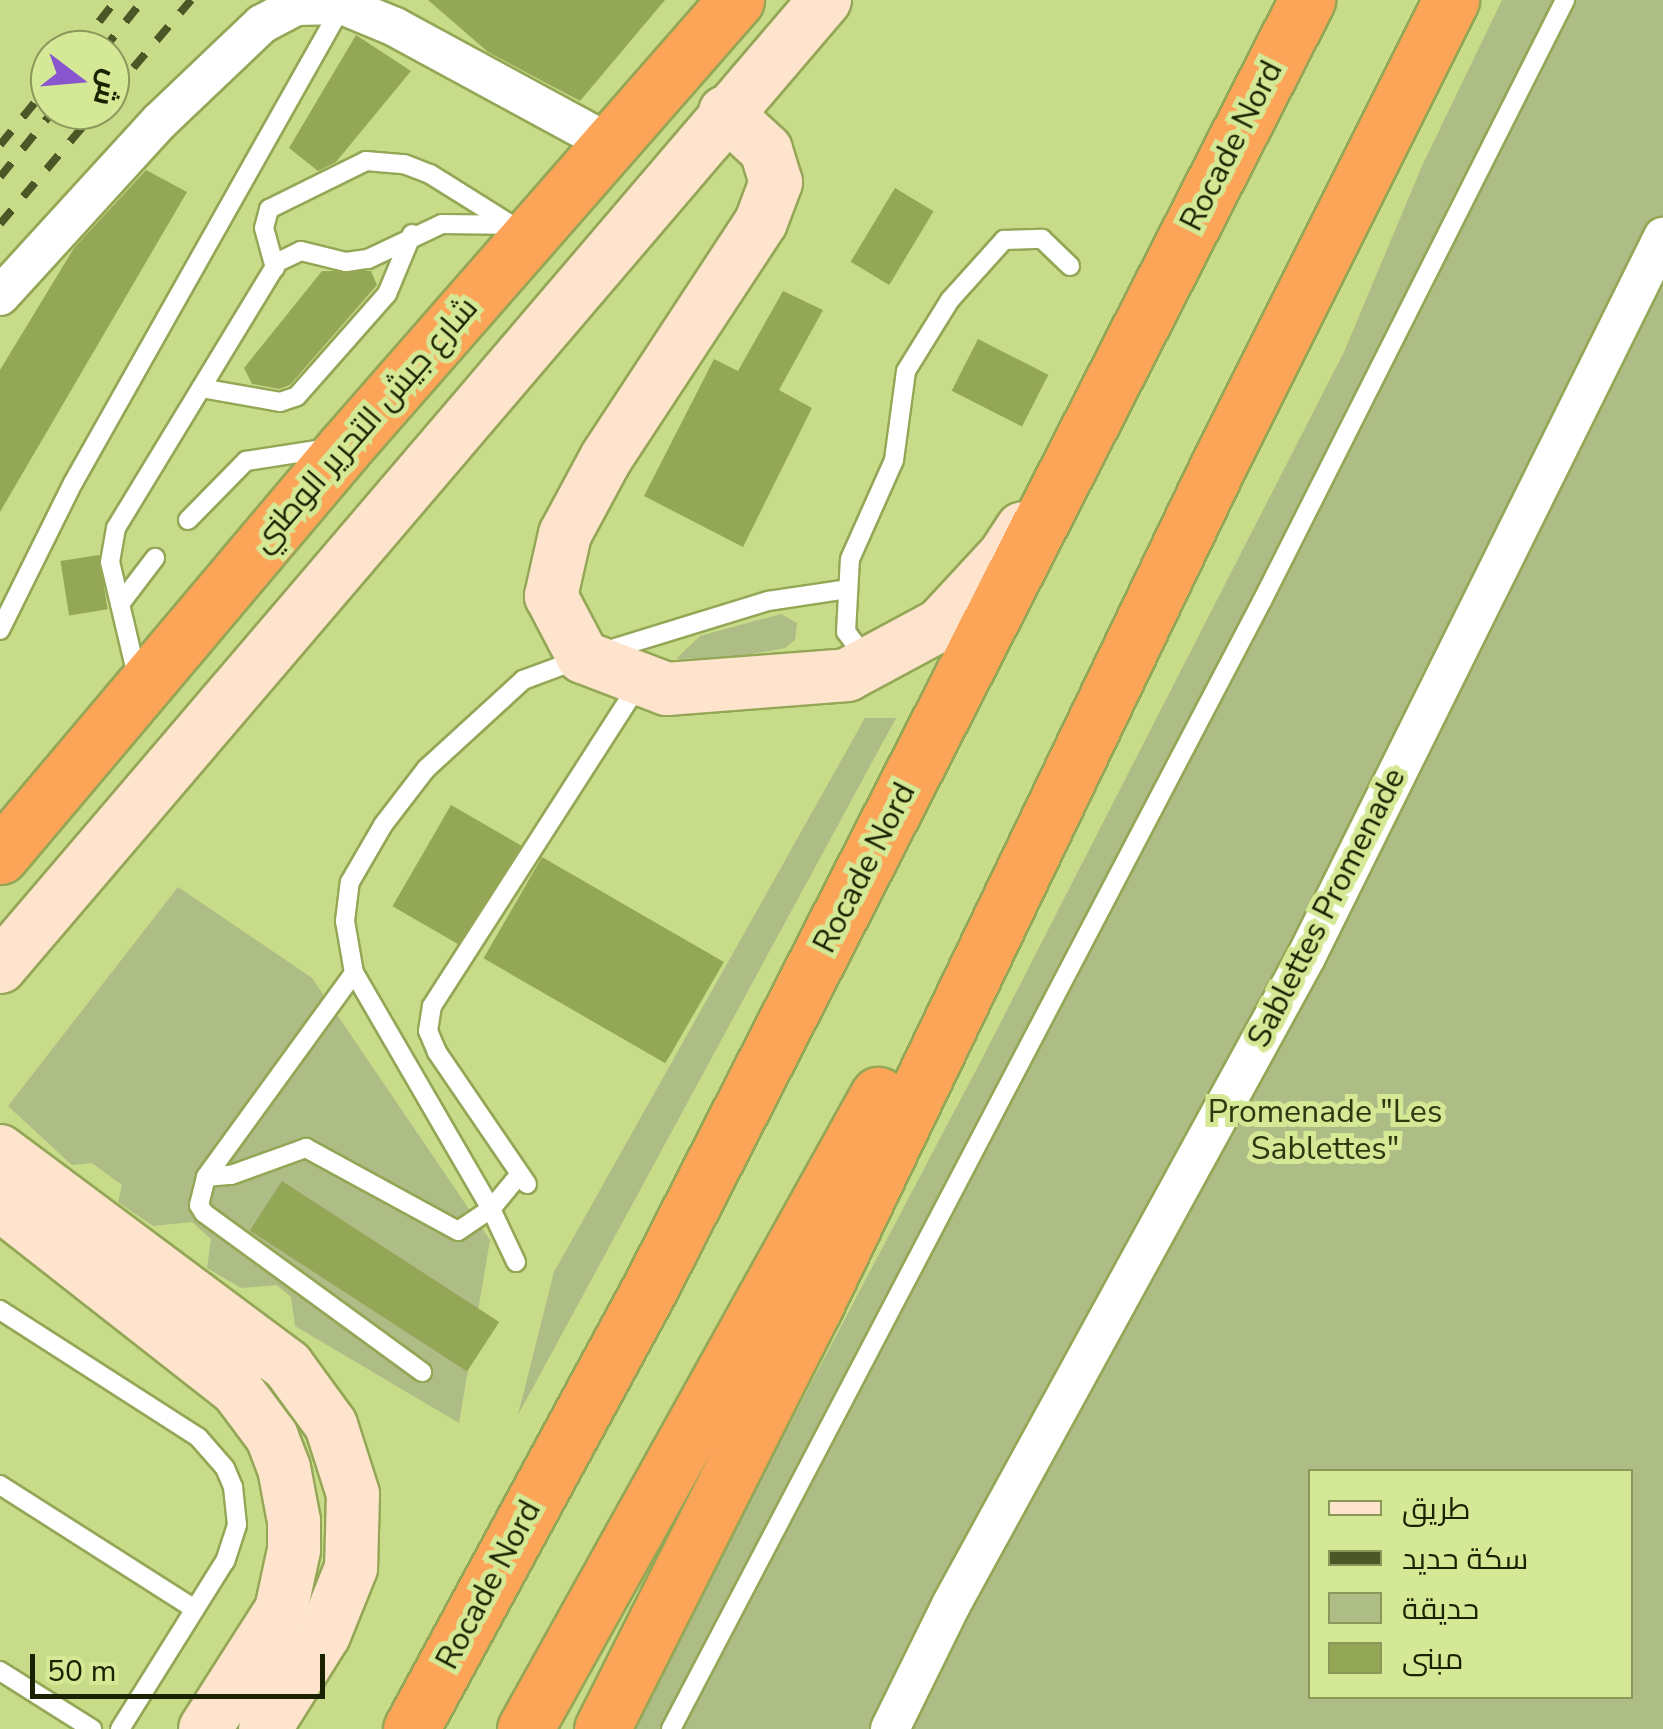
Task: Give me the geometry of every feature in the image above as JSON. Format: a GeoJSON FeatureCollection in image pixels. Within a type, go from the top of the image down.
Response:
{"type":"FeatureCollection","features":[{"type":"Feature","properties":{"kind":"highway","name":"شارع جيش التحرير الوطني"},"geometry":{"type":"LineString","coordinates":[[0,856],[345,447],[523,225],[609,143],[736,0]]}},
{"type":"Feature","properties":{"kind":"highway"},"geometry":{"type":"LineString","coordinates":[[1096,413],[1278,0]]}},
{"type":"Feature","properties":{"kind":"highway","name":"Rocade Nord"},"geometry":{"type":"LineString","coordinates":[[411,1729],[651,1286],[1307,0]]}},
{"type":"Feature","properties":{"kind":"highway"},"geometry":{"type":"LineString","coordinates":[[602,1729],[813,1310],[1220,464],[1451,0]]}},
{"type":"Feature","properties":{"kind":"highway"},"geometry":{"type":"LineString","coordinates":[[525,1729],[771,1292],[1220,464]]}},
{"type":"Feature","properties":{"kind":"street"},"geometry":{"type":"LineString","coordinates":[[4,967],[725,112],[825,0]]}},
{"type":"Feature","properties":{"kind":"street"},"geometry":{"type":"LineString","coordinates":[[0,296],[160,121],[262,24],[296,6],[342,5],[395,27],[609,143]]}},
{"type":"Feature","properties":{"kind":"street"},"geometry":{"type":"LineString","coordinates":[[725,112],[766,150],[776,182],[761,222],[606,458],[565,534],[551,596],[583,658],[667,688],[847,676],[873,664],[940,625],[1004,556],[1096,413]]}},
{"type":"Feature","properties":{"kind":"street","name":"Sablettes Promenade"},"geometry":{"type":"LineString","coordinates":[[890,1729],[951,1605],[1306,957],[1663,238]]}},
{"type":"Feature","properties":{"kind":"street"},"geometry":{"type":"LineString","coordinates":[[0,1151],[288,1366],[331,1425],[354,1494],[351,1568],[324,1635],[264,1729]]}},
{"type":"Feature","properties":{"kind":"street"},"geometry":{"type":"LineString","coordinates":[[0,1204],[238,1390],[272,1437],[284,1468],[294,1521],[294,1550],[281,1610],[205,1729]]}},
{"type":"Feature","properties":{"kind":"lane"},"geometry":{"type":"LineString","coordinates":[[671,1729],[1262,600],[1565,0]]}},
{"type":"Feature","properties":{"kind":"lane"},"geometry":{"type":"LineString","coordinates":[[0,630],[73,483],[342,5]]}},
{"type":"Feature","properties":{"kind":"lane"},"geometry":{"type":"LineString","coordinates":[[275,268],[264,228],[270,210],[366,161],[404,164],[430,174],[523,225]]}},
{"type":"Feature","properties":{"kind":"lane"},"geometry":{"type":"LineString","coordinates":[[139,687],[110,562],[116,528],[283,257],[300,251],[346,262],[368,258],[412,234],[442,224],[523,225]]}},
{"type":"Feature","properties":{"kind":"lane"},"geometry":{"type":"LineString","coordinates":[[201,388],[280,402],[297,396],[387,294],[412,234]]}},
{"type":"Feature","properties":{"kind":"lane"},"geometry":{"type":"LineString","coordinates":[[873,664],[857,650],[846,632],[850,559],[894,460],[906,371],[950,300],[1004,240],[1042,239],[1070,266]]}},
{"type":"Feature","properties":{"kind":"lane"},"geometry":{"type":"LineString","coordinates":[[188,520],[246,461],[275,453],[345,447]]}},
{"type":"Feature","properties":{"kind":"lane"},"geometry":{"type":"LineString","coordinates":[[120,604],[154,558]]}},
{"type":"Feature","properties":{"kind":"lane"},"geometry":{"type":"LineString","coordinates":[[516,1262],[491,1208],[354,973],[344,921],[350,882],[383,825],[450,742],[523,680],[768,600],[847,589]]}},
{"type":"Feature","properties":{"kind":"lane"},"geometry":{"type":"LineString","coordinates":[[206,1177],[231,1176],[306,1148],[450,1229],[467,1228],[523,1179],[437,1052],[428,1031],[432,1006],[641,680]]}},
{"type":"Feature","properties":{"kind":"lane"},"geometry":{"type":"LineString","coordinates":[[354,973],[206,1177],[199,1194],[204,1213],[422,1372]]}},
{"type":"Feature","properties":{"kind":"lane"},"geometry":{"type":"LineString","coordinates":[[0,1310],[198,1437],[225,1468],[233,1487],[237,1525],[225,1561],[120,1729]]}},
{"type":"Feature","properties":{"kind":"lane"},"geometry":{"type":"LineString","coordinates":[[0,1485],[195,1609]]}},
{"type":"Feature","properties":{"kind":"lane"},"geometry":{"type":"LineString","coordinates":[[0,1672],[92,1729]]}},
{"type":"Feature","properties":{"kind":"green space","name":"Promenade \"Les Sablettes\""},"geometry":{"type":"Polygon","coordinates":[[[1502,0],[1663,0],[1663,1729],[629,1729],[984,1055],[1344,352],[1422,166],[1502,0]]]}},
{"type":"Feature","properties":{"kind":"green space"},"geometry":{"type":"Polygon","coordinates":[[[781,614],[797,623],[795,640],[785,648],[735,657],[676,659],[700,636],[781,614]]]}},
{"type":"Feature","properties":{"kind":"green space"},"geometry":{"type":"Polygon","coordinates":[[[865,718],[896,718],[518,1415],[554,1272],[865,718]]]}},
{"type":"Feature","properties":{"kind":"green space"},"geometry":{"type":"Polygon","coordinates":[[[178,887],[312,978],[490,1240],[459,1423],[295,1326],[291,1297],[277,1285],[241,1288],[207,1268],[211,1239],[192,1222],[153,1226],[118,1202],[122,1185],[92,1163],[72,1165],[8,1106],[178,887]]]}},
{"type":"Feature","properties":{"kind":"building"},"geometry":{"type":"Polygon","coordinates":[[[428,0],[665,0],[580,101],[488,52],[428,0]]]}},
{"type":"Feature","properties":{"kind":"building"},"geometry":{"type":"Polygon","coordinates":[[[356,35],[411,71],[336,162],[318,171],[289,148],[356,35]]]}},
{"type":"Feature","properties":{"kind":"building"},"geometry":{"type":"Polygon","coordinates":[[[146,170],[187,192],[0,512],[0,370],[74,248],[146,170]]]}},
{"type":"Feature","properties":{"kind":"building"},"geometry":{"type":"Polygon","coordinates":[[[895,188],[934,211],[889,285],[851,262],[895,188]]]}},
{"type":"Feature","properties":{"kind":"building"},"geometry":{"type":"Polygon","coordinates":[[[322,271],[371,271],[377,285],[290,385],[279,389],[252,384],[244,368],[322,271]]]}},
{"type":"Feature","properties":{"kind":"building"},"geometry":{"type":"Polygon","coordinates":[[[783,291],[823,310],[779,390],[812,408],[743,547],[644,496],[714,359],[738,371],[783,291]]]}},
{"type":"Feature","properties":{"kind":"building"},"geometry":{"type":"Polygon","coordinates":[[[978,339],[1048,375],[1022,427],[952,391],[978,339]]]}},
{"type":"Feature","properties":{"kind":"building"},"geometry":{"type":"Polygon","coordinates":[[[99,555],[108,609],[69,615],[60,561],[99,555]]]}},
{"type":"Feature","properties":{"kind":"building"},"geometry":{"type":"Polygon","coordinates":[[[451,805],[521,845],[463,947],[392,906],[451,805]]]}},
{"type":"Feature","properties":{"kind":"building"},"geometry":{"type":"Polygon","coordinates":[[[542,857],[724,962],[665,1063],[484,958],[542,857]]]}},
{"type":"Feature","properties":{"kind":"building"},"geometry":{"type":"Polygon","coordinates":[[[282,1181],[499,1322],[467,1372],[250,1230],[282,1181]]]}},
{"type":"Feature","properties":{"kind":"railway"},"geometry":{"type":"LineString","coordinates":[[93,30],[116,0]]}},
{"type":"Feature","properties":{"kind":"railway"},"geometry":{"type":"LineString","coordinates":[[119,30],[143,0]]}},
{"type":"Feature","properties":{"kind":"railway"},"geometry":{"type":"LineString","coordinates":[[130,72],[191,0]]}},
{"type":"Feature","properties":{"kind":"railway"},"geometry":{"type":"LineString","coordinates":[[0,145],[30,108]]}},
{"type":"Feature","properties":{"kind":"railway"},"geometry":{"type":"LineString","coordinates":[[0,177],[38,130]]}},
{"type":"Feature","properties":{"kind":"railway"},"geometry":{"type":"LineString","coordinates":[[0,224],[80,130]]}}]}
